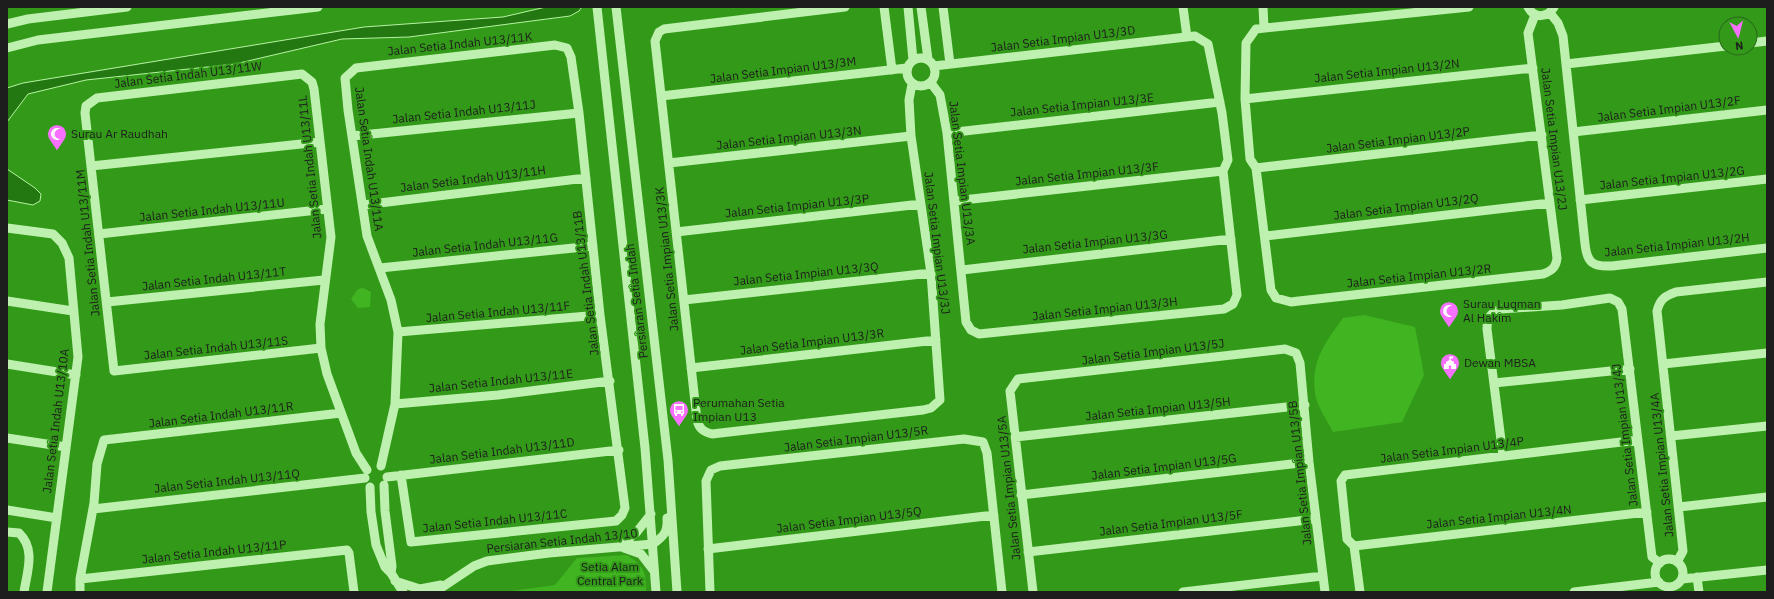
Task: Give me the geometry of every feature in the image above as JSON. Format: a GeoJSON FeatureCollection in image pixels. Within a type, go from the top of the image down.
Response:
{"type":"FeatureCollection","features":[{"type":"Feature","properties":{"kind":"street"},"geometry":{"type":"LineString","coordinates":[[7,24],[28,19],[127,7]]}},
{"type":"Feature","properties":{"kind":"street"},"geometry":{"type":"LineString","coordinates":[[7,48],[38,40],[318,7]]}},
{"type":"Feature","properties":{"kind":"street","name":"Jalan Setia Impian U13/3K"},"geometry":{"type":"LineString","coordinates":[[697,420],[655,41],[659,32],[664,30],[845,7]]}},
{"type":"Feature","properties":{"kind":"street"},"geometry":{"type":"LineString","coordinates":[[884,7],[892,70]]}},
{"type":"Feature","properties":{"kind":"street"},"geometry":{"type":"LineString","coordinates":[[908,7],[910,64],[907,77],[912,84],[919,87],[926,86],[931,83],[936,75],[931,63],[921,7]]}},
{"type":"Feature","properties":{"kind":"street"},"geometry":{"type":"LineString","coordinates":[[943,7],[950,64]]}},
{"type":"Feature","properties":{"kind":"street"},"geometry":{"type":"LineString","coordinates":[[1183,7],[1191,36],[1208,44],[1220,102],[1228,160],[1223,171],[1231,239]]}},
{"type":"Feature","properties":{"kind":"street"},"geometry":{"type":"LineString","coordinates":[[1263,7],[1260,29],[1246,43],[1245,99],[1250,159],[1256,168],[1265,236]]}},
{"type":"Feature","properties":{"kind":"street"},"geometry":{"type":"LineString","coordinates":[[1260,29],[1469,7]]}},
{"type":"Feature","properties":{"kind":"street"},"geometry":{"type":"LineString","coordinates":[[1528,7],[1535,15],[1543,16],[1552,10],[1562,36],[1580,200]]}},
{"type":"Feature","properties":{"kind":"street","name":"Persiaran Setia Indah"},"geometry":{"type":"LineString","coordinates":[[595,9],[646,448],[656,592]]}},
{"type":"Feature","properties":{"kind":"street","name":"Persiaran Setia Indah"},"geometry":{"type":"LineString","coordinates":[[617,10],[668,460],[677,592]]}},
{"type":"Feature","properties":{"kind":"street","name":"Jalan Setia Impian U13/2J"},"geometry":{"type":"LineString","coordinates":[[1535,15],[1528,33],[1557,258],[1555,267]]}},
{"type":"Feature","properties":{"kind":"street","name":"Jalan Setia Impian U13/3D"},"geometry":{"type":"LineString","coordinates":[[931,63],[950,64],[1191,36]]}},
{"type":"Feature","properties":{"kind":"street","name":"Jalan Setia Indah U13/11K"},"geometry":{"type":"LineString","coordinates":[[356,68],[555,45],[567,48]]}},
{"type":"Feature","properties":{"kind":"street"},"geometry":{"type":"LineString","coordinates":[[1566,64],[1718,47]]}},
{"type":"Feature","properties":{"kind":"street","name":"Jalan Setia Indah U13/11B"},"geometry":{"type":"LineString","coordinates":[[567,48],[572,57],[600,315],[619,450],[625,508],[622,515]]}},
{"type":"Feature","properties":{"kind":"street"},"geometry":{"type":"LineString","coordinates":[[910,64],[920,58],[931,63]]}},
{"type":"Feature","properties":{"kind":"street","name":"Jalan Setia Impian U13/3M"},"geometry":{"type":"LineString","coordinates":[[661,96],[892,70],[910,64]]}},
{"type":"Feature","properties":{"kind":"street","name":"Jalan Setia Indah U13/11A"},"geometry":{"type":"LineString","coordinates":[[356,68],[346,78],[352,136],[367,236],[391,300],[398,332],[395,404],[381,466]]}},
{"type":"Feature","properties":{"kind":"street","name":"Jalan Setia Impian U13/2N"},"geometry":{"type":"LineString","coordinates":[[1245,99],[1533,68]]}},
{"type":"Feature","properties":{"kind":"street","name":"Jalan Setia Indah U13/11W"},"geometry":{"type":"LineString","coordinates":[[85,113],[86,106],[96,98],[302,74]]}},
{"type":"Feature","properties":{"kind":"street","name":"Jalan Setia Indah U13/11L"},"geometry":{"type":"LineString","coordinates":[[302,74],[312,82],[314,89],[331,237],[324,280],[320,324],[321,348],[327,374],[356,453],[366,474]]}},
{"type":"Feature","properties":{"kind":"street","name":"Jalan Setia Impian U13/3A"},"geometry":{"type":"LineString","coordinates":[[931,83],[940,95],[947,133],[962,270],[966,322],[971,330],[979,334]]}},
{"type":"Feature","properties":{"kind":"street","name":"Jalan Setia Impian U13/3J"},"geometry":{"type":"LineString","coordinates":[[697,420],[701,429],[706,433],[712,434],[924,410],[936,405],[940,400],[931,273],[911,136],[909,100],[912,84]]}},
{"type":"Feature","properties":{"kind":"street","name":"Jalan Setia Impian U13/3E"},"geometry":{"type":"LineString","coordinates":[[947,133],[1220,102]]}},
{"type":"Feature","properties":{"kind":"street","name":"Jalan Setia Impian U13/2F"},"geometry":{"type":"LineString","coordinates":[[1573,132],[1767,110]]}},
{"type":"Feature","properties":{"kind":"street","name":"Jalan Setia Indah U13/11M"},"geometry":{"type":"LineString","coordinates":[[85,113],[114,371]]}},
{"type":"Feature","properties":{"kind":"street","name":"Jalan Setia Indah U13/11J"},"geometry":{"type":"LineString","coordinates":[[352,136],[579,113]]}},
{"type":"Feature","properties":{"kind":"street","name":"Jalan Setia Impian U13/2P"},"geometry":{"type":"LineString","coordinates":[[1256,168],[1542,135]]}},
{"type":"Feature","properties":{"kind":"street","name":"Jalan Setia Impian U13/3N"},"geometry":{"type":"LineString","coordinates":[[669,163],[911,136]]}},
{"type":"Feature","properties":{"kind":"street"},"geometry":{"type":"LineString","coordinates":[[91,166],[320,142]]}},
{"type":"Feature","properties":{"kind":"street","name":"Jalan Setia Impian U13/3F"},"geometry":{"type":"LineString","coordinates":[[954,201],[1223,171]]}},
{"type":"Feature","properties":{"kind":"street","name":"Jalan Setia Indah U13/11H"},"geometry":{"type":"LineString","coordinates":[[363,205],[586,178]]}},
{"type":"Feature","properties":{"kind":"street","name":"Jalan Setia Impian U13/2G"},"geometry":{"type":"LineString","coordinates":[[1580,200],[1767,179]]}},
{"type":"Feature","properties":{"kind":"street","name":"Jalan Setia Impian U13/2H"},"geometry":{"type":"LineString","coordinates":[[1580,200],[1586,256],[1596,265],[1612,266],[1767,248]]}},
{"type":"Feature","properties":{"kind":"street","name":"Jalan Setia Impian U13/2Q"},"geometry":{"type":"LineString","coordinates":[[1265,236],[1550,203]]}},
{"type":"Feature","properties":{"kind":"street","name":"Jalan Setia Impian U13/3P"},"geometry":{"type":"LineString","coordinates":[[676,232],[921,204]]}},
{"type":"Feature","properties":{"kind":"street","name":"Jalan Setia Indah U13/11U"},"geometry":{"type":"LineString","coordinates":[[99,234],[327,209]]}},
{"type":"Feature","properties":{"kind":"street","name":"Jalan Setia Indah U13/10A"},"geometry":{"type":"LineString","coordinates":[[7,228],[53,234],[62,243],[67,252],[78,357],[47,592]]}},
{"type":"Feature","properties":{"kind":"street","name":"Jalan Setia Impian U13/2R"},"geometry":{"type":"LineString","coordinates":[[1265,236],[1271,290],[1276,298],[1283,300],[1299,301],[1543,274],[1551,271],[1555,267]]}},
{"type":"Feature","properties":{"kind":"street","name":"Jalan Setia Impian U13/3G"},"geometry":{"type":"LineString","coordinates":[[962,270],[1231,239]]}},
{"type":"Feature","properties":{"kind":"street","name":"Jalan Setia Impian U13/3H"},"geometry":{"type":"LineString","coordinates":[[979,334],[1224,309],[1233,304],[1237,295],[1231,239]]}},
{"type":"Feature","properties":{"kind":"street","name":"Jalan Setia Indah U13/11G"},"geometry":{"type":"LineString","coordinates":[[380,268],[593,246]]}},
{"type":"Feature","properties":{"kind":"street","name":"Jalan Setia Impian U13/3Q"},"geometry":{"type":"LineString","coordinates":[[684,300],[931,273]]}},
{"type":"Feature","properties":{"kind":"street","name":"Jalan Setia Indah U13/11T"},"geometry":{"type":"LineString","coordinates":[[107,302],[324,280]]}},
{"type":"Feature","properties":{"kind":"street","name":"Jalan Setia Impian U13/4A"},"geometry":{"type":"LineString","coordinates":[[1677,562],[1684,551],[1657,311],[1659,302],[1666,295],[1676,292],[1767,282]]}},
{"type":"Feature","properties":{"kind":"street","name":"Jalan Setia Impian U13/4J"},"geometry":{"type":"LineString","coordinates":[[1494,383],[1487,320],[1493,312],[1501,309],[1562,305],[1610,298],[1618,302],[1622,309],[1652,557],[1660,563]]}},
{"type":"Feature","properties":{"kind":"street"},"geometry":{"type":"LineString","coordinates":[[7,301],[73,311]]}},
{"type":"Feature","properties":{"kind":"street","name":"Jalan Setia Indah U13/11F"},"geometry":{"type":"LineString","coordinates":[[398,332],[600,315]]}},
{"type":"Feature","properties":{"kind":"street","name":"Jalan Setia Impian U13/3R"},"geometry":{"type":"LineString","coordinates":[[692,368],[936,340]]}},
{"type":"Feature","properties":{"kind":"street","name":"Jalan Setia Indah U13/11S"},"geometry":{"type":"LineString","coordinates":[[114,371],[321,348]]}},
{"type":"Feature","properties":{"kind":"street","name":"Jalan Setia Impian U13/5J"},"geometry":{"type":"LineString","coordinates":[[1015,383],[1022,378],[1124,369],[1285,349],[1296,353]]}},
{"type":"Feature","properties":{"kind":"street","name":"Jalan Setia Impian U13/5B"},"geometry":{"type":"LineString","coordinates":[[1296,353],[1300,363],[1309,462],[1325,592]]}},
{"type":"Feature","properties":{"kind":"street"},"geometry":{"type":"LineString","coordinates":[[1663,364],[1767,353]]}},
{"type":"Feature","properties":{"kind":"street"},"geometry":{"type":"LineString","coordinates":[[7,364],[76,374]]}},
{"type":"Feature","properties":{"kind":"street"},"geometry":{"type":"LineString","coordinates":[[1503,456],[1494,383],[1630,369]]}},
{"type":"Feature","properties":{"kind":"street","name":"Jalan Setia Indah U13/11E"},"geometry":{"type":"LineString","coordinates":[[395,404],[498,395],[610,381]]}},
{"type":"Feature","properties":{"kind":"street","name":"Jalan Setia Impian U13/5A"},"geometry":{"type":"LineString","coordinates":[[1015,383],[1010,391],[1033,592]]}},
{"type":"Feature","properties":{"kind":"street","name":"Jalan Setia Impian U13/5H"},"geometry":{"type":"LineString","coordinates":[[1015,437],[1305,405]]}},
{"type":"Feature","properties":{"kind":"street","name":"Jalan Setia Indah U13/11R"},"geometry":{"type":"LineString","coordinates":[[93,509],[97,464],[104,440],[341,413]]}},
{"type":"Feature","properties":{"kind":"street"},"geometry":{"type":"LineString","coordinates":[[1671,436],[1767,426]]}},
{"type":"Feature","properties":{"kind":"street"},"geometry":{"type":"LineString","coordinates":[[7,438],[66,446]]}},
{"type":"Feature","properties":{"kind":"street","name":"Jalan Setia Impian U13/5R"},"geometry":{"type":"LineString","coordinates":[[708,549],[706,477],[711,470],[720,466],[964,438],[983,442],[987,453],[994,515]]}},
{"type":"Feature","properties":{"kind":"street","name":"Jalan Setia Impian U13/4P"},"geometry":{"type":"LineString","coordinates":[[1360,592],[1354,546],[1347,539],[1341,480],[1345,475],[1638,440]]}},
{"type":"Feature","properties":{"kind":"street","name":"Jalan Setia Indah U13/11D"},"geometry":{"type":"LineString","coordinates":[[386,481],[401,475],[619,450]]}},
{"type":"Feature","properties":{"kind":"street"},"geometry":{"type":"LineString","coordinates":[[653,544],[665,536],[668,527],[663,474],[668,460]]}},
{"type":"Feature","properties":{"kind":"street","name":"Jalan Setia Impian U13/5G"},"geometry":{"type":"LineString","coordinates":[[1021,495],[1309,462]]}},
{"type":"Feature","properties":{"kind":"street"},"geometry":{"type":"LineString","coordinates":[[396,592],[393,577],[385,510],[386,471],[381,466],[372,466],[366,474],[370,486],[371,512],[376,545],[385,567],[393,577],[403,592]]}},
{"type":"Feature","properties":{"kind":"street","name":"Jalan Setia Indah U13/11Q"},"geometry":{"type":"LineString","coordinates":[[93,509],[366,474]]}},
{"type":"Feature","properties":{"kind":"street","name":"Jalan Setia Indah U13/11C"},"geometry":{"type":"LineString","coordinates":[[401,475],[411,542],[616,521],[622,515]]}},
{"type":"Feature","properties":{"kind":"street"},"geometry":{"type":"LineString","coordinates":[[370,486],[377,488],[386,481]]}},
{"type":"Feature","properties":{"kind":"street"},"geometry":{"type":"LineString","coordinates":[[1679,507],[1767,497]]}},
{"type":"Feature","properties":{"kind":"street"},"geometry":{"type":"LineString","coordinates":[[80,592],[80,579],[93,509]]}},
{"type":"Feature","properties":{"kind":"street"},"geometry":{"type":"LineString","coordinates":[[7,510],[57,518]]}},
{"type":"Feature","properties":{"kind":"street","name":"Jalan Setia Impian U13/4N"},"geometry":{"type":"LineString","coordinates":[[1354,546],[1647,512]]}},
{"type":"Feature","properties":{"kind":"street"},"geometry":{"type":"LineString","coordinates":[[619,546],[636,533],[650,514]]}},
{"type":"Feature","properties":{"kind":"street"},"geometry":{"type":"LineString","coordinates":[[994,515],[1002,592]]}},
{"type":"Feature","properties":{"kind":"street","name":"Jalan Setia Impian U13/5Q"},"geometry":{"type":"LineString","coordinates":[[708,549],[994,515]]}},
{"type":"Feature","properties":{"kind":"street","name":"Jalan Setia Impian U13/5F"},"geometry":{"type":"LineString","coordinates":[[1028,552],[1316,519]]}},
{"type":"Feature","properties":{"kind":"street"},"geometry":{"type":"LineString","coordinates":[[7,532],[19,534],[25,539],[30,553],[24,592]]}},
{"type":"Feature","properties":{"kind":"street","name":"Persiaran Setia Indah 13/10"},"geometry":{"type":"LineString","coordinates":[[435,592],[474,566],[487,561],[549,553],[653,544]]}},
{"type":"Feature","properties":{"kind":"street"},"geometry":{"type":"LineString","coordinates":[[619,546],[631,549],[640,554],[654,571]]}},
{"type":"Feature","properties":{"kind":"street"},"geometry":{"type":"LineString","coordinates":[[708,549],[710,592]]}},
{"type":"Feature","properties":{"kind":"street","name":"Jalan Setia Indah U13/11P"},"geometry":{"type":"LineString","coordinates":[[80,579],[347,550],[349,552],[354,592]]}},
{"type":"Feature","properties":{"kind":"street"},"geometry":{"type":"LineString","coordinates":[[1574,592],[1661,586],[1675,589],[1682,579],[1682,569],[1677,562],[1670,560],[1660,563],[1656,571],[1661,586]]}},
{"type":"Feature","properties":{"kind":"street"},"geometry":{"type":"LineString","coordinates":[[1682,579],[1767,570]]}},
{"type":"Feature","properties":{"kind":"street"},"geometry":{"type":"LineString","coordinates":[[1183,592],[1323,576]]}},
{"type":"Feature","properties":{"kind":"street"},"geometry":{"type":"LineString","coordinates":[[393,577],[420,589],[448,582]]}},
{"type":"Feature","properties":{"kind":"street"},"geometry":{"type":"LineString","coordinates":[[1697,577],[1699,592]]}},
{"type":"Feature","properties":{"kind":"green space"},"geometry":{"type":"Polygon","coordinates":[[[363,288],[371,292],[370,307],[358,308],[351,299],[358,289],[363,288]]]}},
{"type":"Feature","properties":{"kind":"green space"},"geometry":{"type":"Polygon","coordinates":[[[1364,315],[1415,327],[1424,375],[1402,422],[1333,432],[1317,402],[1314,386],[1316,365],[1324,346],[1343,318],[1364,315]]]}},
{"type":"Feature","properties":{"kind":"green space","name":"Setia Alam Central Park"},"geometry":{"type":"Polygon","coordinates":[[[627,555],[638,563],[643,570],[646,579],[646,592],[505,592],[555,585],[577,558],[627,555]]]}},
{"type":"Feature","properties":{"kind":"shaded area"},"geometry":{"type":"Polygon","coordinates":[[[546,7],[582,7],[579,11],[570,16],[409,37],[342,39],[235,64],[86,80],[28,94],[7,122],[7,88],[23,83],[364,27],[503,17],[546,7]]]}},
{"type":"Feature","properties":{"kind":"shaded area"},"geometry":{"type":"Polygon","coordinates":[[[7,169],[35,188],[41,194],[40,201],[33,205],[7,200],[7,169]]]}},
{"type":"Feature","properties":{"kind":"place","name":"Surau Ar Raudhah"},"geometry":{"type":"Point","coordinates":[57,151]}},
{"type":"Feature","properties":{"kind":"place","name":"Surau Luqman Al Hakim"},"geometry":{"type":"Point","coordinates":[1449,328]}},
{"type":"Feature","properties":{"kind":"place","name":"Dewan MBSA"},"geometry":{"type":"Point","coordinates":[1450,380]}},
{"type":"Feature","properties":{"kind":"place","name":"Perumahan Setia Impian U13"},"geometry":{"type":"Point","coordinates":[679,427]}}]}
